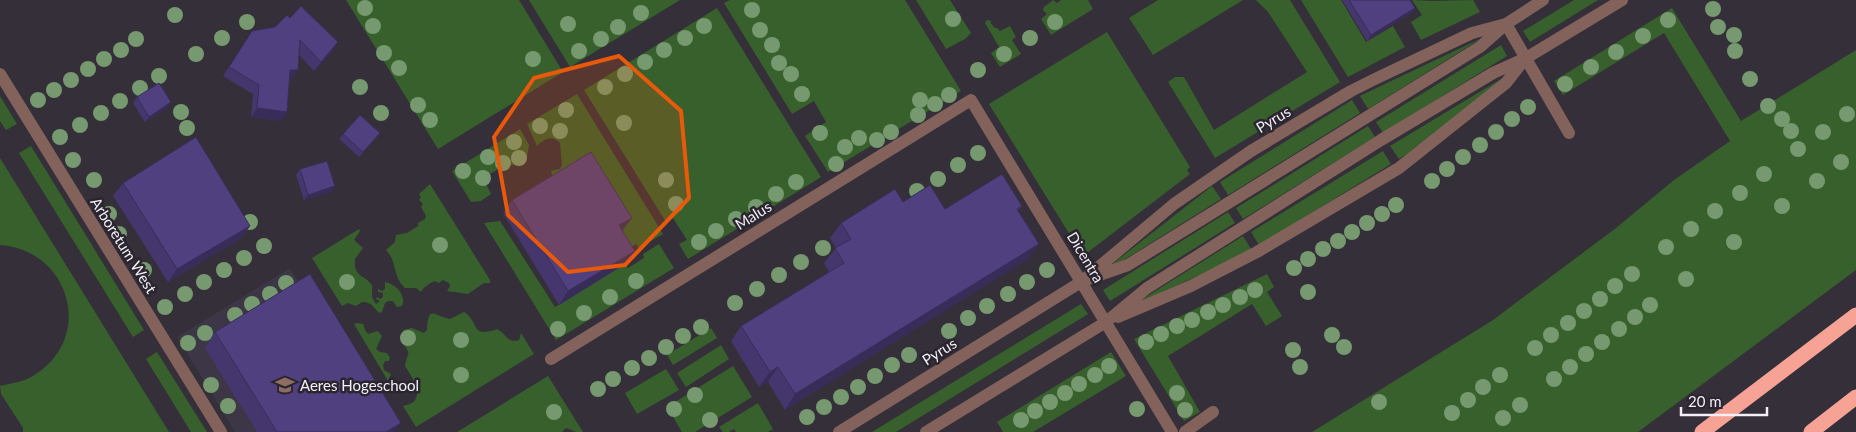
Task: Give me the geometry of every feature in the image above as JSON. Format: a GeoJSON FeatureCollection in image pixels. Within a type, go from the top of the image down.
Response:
{"type":"FeatureCollection","features":[{"type":"Feature","properties":{"kind":"highway"},"geometry":{"type":"LineString","coordinates":[[1702,432],[1856,315]]}},
{"type":"Feature","properties":{"kind":"highway"},"geometry":{"type":"LineString","coordinates":[[1811,432],[1856,397]]}},
{"type":"Feature","properties":{"kind":"street","name":"Pyrus"},"geometry":{"type":"LineString","coordinates":[[1082,282],[1128,265],[1480,47],[1506,24],[1543,0]]}},
{"type":"Feature","properties":{"kind":"street"},"geometry":{"type":"LineString","coordinates":[[926,432],[1106,322],[1147,288],[1381,140],[1493,73],[1526,58],[1622,0]]}},
{"type":"Feature","properties":{"kind":"street","name":"Pyrus"},"geometry":{"type":"LineString","coordinates":[[839,432],[1082,282],[1174,204],[1251,151],[1351,91],[1377,78],[1472,33],[1506,24]]}},
{"type":"Feature","properties":{"kind":"street"},"geometry":{"type":"LineString","coordinates":[[1506,24],[1569,133]]}},
{"type":"Feature","properties":{"kind":"street"},"geometry":{"type":"LineString","coordinates":[[1106,322],[1191,286],[1257,252],[1399,168],[1506,84],[1526,58]]}},
{"type":"Feature","properties":{"kind":"street","name":"Arboretum West"},"geometry":{"type":"LineString","coordinates":[[0,74],[221,432]]}},
{"type":"Feature","properties":{"kind":"street","name":"Dicentra"},"geometry":{"type":"LineString","coordinates":[[971,100],[1172,432]]}},
{"type":"Feature","properties":{"kind":"street","name":"Malus"},"geometry":{"type":"LineString","coordinates":[[552,359],[971,100]]}},
{"type":"Feature","properties":{"kind":"street"},"geometry":{"type":"LineString","coordinates":[[1185,432],[1213,412]]}},
{"type":"Feature","properties":{"kind":"highlighted area"},"geometry":{"type":"Polygon","coordinates":[[[619,56],[681,111],[689,198],[625,265],[568,272],[508,215],[494,137],[534,78],[619,56]]]}},
{"type":"Feature","properties":{"kind":"shaded area","name":"Aeres Hogeschool"},"geometry":{"type":"Polygon","coordinates":[[[290,268],[393,432],[235,432],[177,337],[290,268]]]}},
{"type":"Feature","properties":{"kind":"green space"},"geometry":{"type":"Polygon","coordinates":[[[346,0],[519,0],[563,72],[438,149],[346,0]]]}},
{"type":"Feature","properties":{"kind":"green space"},"geometry":{"type":"Polygon","coordinates":[[[529,0],[680,0],[570,67],[529,0]]]}},
{"type":"Feature","properties":{"kind":"green space"},"geometry":{"type":"Polygon","coordinates":[[[730,0],[905,0],[961,91],[828,172],[805,136],[826,122],[814,101],[792,114],[724,3],[730,0]]]}},
{"type":"Feature","properties":{"kind":"green space"},"geometry":{"type":"Polygon","coordinates":[[[916,0],[950,0],[971,33],[965,39],[946,49],[916,0]]]}},
{"type":"Feature","properties":{"kind":"green space"},"geometry":{"type":"Polygon","coordinates":[[[1053,0],[1057,3],[1061,0],[1088,0],[1093,9],[1051,35],[1041,19],[1047,14],[1043,10],[1044,7],[1053,0]]]}},
{"type":"Feature","properties":{"kind":"green space"},"geometry":{"type":"Polygon","coordinates":[[[1158,0],[1243,0],[1153,55],[1129,18],[1158,0]]]}},
{"type":"Feature","properties":{"kind":"green space"},"geometry":{"type":"Polygon","coordinates":[[[1256,0],[1290,0],[1340,82],[1215,158],[1168,82],[1175,77],[1184,77],[1214,130],[1307,72],[1268,12],[1256,0]]]}},
{"type":"Feature","properties":{"kind":"green space"},"geometry":{"type":"Polygon","coordinates":[[[1301,0],[1341,0],[1366,42],[1393,26],[1405,47],[1348,77],[1301,0]]]}},
{"type":"Feature","properties":{"kind":"green space"},"geometry":{"type":"Polygon","coordinates":[[[1412,0],[1473,0],[1480,12],[1421,40],[1411,22],[1422,15],[1412,0]]]}},
{"type":"Feature","properties":{"kind":"green space"},"geometry":{"type":"Polygon","coordinates":[[[1574,0],[1598,0],[1530,42],[1523,31],[1574,0]]]}},
{"type":"Feature","properties":{"kind":"green space"},"geometry":{"type":"Polygon","coordinates":[[[717,8],[821,177],[688,259],[679,244],[687,240],[673,218],[666,222],[584,90],[717,8]]]}},
{"type":"Feature","properties":{"kind":"green space"},"geometry":{"type":"Polygon","coordinates":[[[1672,8],[1741,121],[1856,50],[1856,270],[1638,432],[1312,432],[1493,320],[1616,228],[1674,180],[1730,141],[1664,33],[1563,95],[1554,81],[1672,8]]]}},
{"type":"Feature","properties":{"kind":"green space"},"geometry":{"type":"Polygon","coordinates":[[[987,20],[992,21],[990,22],[1000,31],[1010,26],[1016,37],[1012,40],[1021,54],[1000,67],[991,53],[999,47],[985,23],[987,20]]]}},
{"type":"Feature","properties":{"kind":"green space"},"geometry":{"type":"Polygon","coordinates":[[[1107,32],[1190,167],[1187,170],[1190,174],[1083,256],[989,104],[1107,32]]]}},
{"type":"Feature","properties":{"kind":"green space"},"geometry":{"type":"Polygon","coordinates":[[[1482,38],[1368,109],[1360,96],[1368,92],[1482,38]]]}},
{"type":"Feature","properties":{"kind":"green space"},"geometry":{"type":"Polygon","coordinates":[[[1501,45],[1507,56],[1383,133],[1376,122],[1501,45]]]}},
{"type":"Feature","properties":{"kind":"green space"},"geometry":{"type":"Polygon","coordinates":[[[1506,76],[1399,159],[1390,146],[1506,76]]]}},
{"type":"Feature","properties":{"kind":"green space"},"geometry":{"type":"Polygon","coordinates":[[[577,94],[663,234],[639,248],[636,244],[619,254],[552,175],[551,171],[560,169],[562,165],[560,143],[548,138],[537,146],[527,124],[577,94]]]}},
{"type":"Feature","properties":{"kind":"green space"},"geometry":{"type":"Polygon","coordinates":[[[0,96],[17,124],[6,130],[0,121],[0,96]]]}},
{"type":"Feature","properties":{"kind":"green space"},"geometry":{"type":"Polygon","coordinates":[[[1352,100],[1360,113],[1228,195],[1220,182],[1352,100]]]}},
{"type":"Feature","properties":{"kind":"green space"},"geometry":{"type":"Polygon","coordinates":[[[1368,126],[1375,137],[1243,219],[1236,208],[1368,126]]]}},
{"type":"Feature","properties":{"kind":"green space"},"geometry":{"type":"Polygon","coordinates":[[[520,129],[529,145],[527,157],[520,163],[500,168],[483,178],[491,194],[481,201],[471,202],[452,171],[520,129]]]}},
{"type":"Feature","properties":{"kind":"green space"},"geometry":{"type":"Polygon","coordinates":[[[31,146],[144,330],[133,337],[19,153],[31,146]]]}},
{"type":"Feature","properties":{"kind":"green space"},"geometry":{"type":"Polygon","coordinates":[[[1383,151],[1391,164],[1259,245],[1251,232],[1383,151]]]}},
{"type":"Feature","properties":{"kind":"green space"},"geometry":{"type":"Polygon","coordinates":[[[0,158],[169,432],[23,432],[23,428],[1,394],[0,386],[29,378],[53,360],[64,340],[69,319],[66,298],[58,279],[44,262],[24,251],[0,245],[0,158]]]}},
{"type":"Feature","properties":{"kind":"green space"},"geometry":{"type":"Polygon","coordinates":[[[430,184],[490,280],[490,283],[484,283],[468,294],[447,291],[450,286],[449,283],[443,280],[439,283],[435,281],[431,283],[421,292],[416,288],[405,288],[398,279],[390,255],[386,250],[395,242],[396,235],[407,233],[425,219],[426,216],[421,207],[423,204],[419,200],[421,197],[419,194],[430,184]]]}},
{"type":"Feature","properties":{"kind":"green space"},"geometry":{"type":"Polygon","coordinates":[[[1212,186],[1221,199],[1108,270],[1106,269],[1212,186]]]}},
{"type":"Feature","properties":{"kind":"green space"},"geometry":{"type":"Polygon","coordinates":[[[1228,212],[1235,223],[1110,301],[1103,290],[1228,212]]]}},
{"type":"Feature","properties":{"kind":"green space"},"geometry":{"type":"Polygon","coordinates":[[[500,221],[555,307],[625,264],[628,268],[644,258],[643,254],[659,244],[674,268],[556,340],[484,223],[500,221]]]}},
{"type":"Feature","properties":{"kind":"green space"},"geometry":{"type":"Polygon","coordinates":[[[359,229],[360,231],[354,240],[363,248],[355,259],[356,269],[372,285],[372,297],[376,304],[380,301],[376,299],[377,297],[380,299],[383,297],[383,293],[378,292],[378,289],[382,291],[385,289],[385,282],[393,285],[399,291],[403,298],[402,306],[397,307],[393,301],[388,301],[385,303],[382,312],[379,313],[372,305],[365,302],[356,306],[348,303],[342,306],[312,258],[359,229]]]}},
{"type":"Feature","properties":{"kind":"green space"},"geometry":{"type":"Polygon","coordinates":[[[1243,236],[1251,249],[1245,254],[1130,307],[1243,236]]]}},
{"type":"Feature","properties":{"kind":"green space"},"geometry":{"type":"Polygon","coordinates":[[[1267,274],[1274,287],[1267,292],[1282,316],[1266,326],[1252,304],[1168,356],[1200,412],[1184,421],[1134,339],[1267,274]]]}},
{"type":"Feature","properties":{"kind":"green space"},"geometry":{"type":"Polygon","coordinates":[[[1081,304],[1088,314],[896,432],[872,432],[1081,304]]]}},
{"type":"Feature","properties":{"kind":"green space"},"geometry":{"type":"Polygon","coordinates":[[[464,312],[479,331],[488,332],[497,329],[512,341],[519,340],[521,333],[534,354],[416,427],[403,406],[413,402],[416,399],[417,393],[412,386],[413,379],[405,366],[408,353],[402,340],[403,330],[412,328],[424,333],[427,330],[431,314],[450,319],[464,312]]]}},
{"type":"Feature","properties":{"kind":"green space"},"geometry":{"type":"Polygon","coordinates":[[[354,324],[363,324],[368,334],[378,331],[382,336],[376,349],[387,353],[390,358],[383,365],[384,370],[391,374],[388,381],[354,324]]]}},
{"type":"Feature","properties":{"kind":"green space"},"geometry":{"type":"Polygon","coordinates":[[[711,328],[717,338],[673,365],[667,355],[711,328]]]}},
{"type":"Feature","properties":{"kind":"green space"},"geometry":{"type":"Polygon","coordinates":[[[721,345],[729,359],[686,387],[677,373],[721,345]]]}},
{"type":"Feature","properties":{"kind":"green space"},"geometry":{"type":"Polygon","coordinates":[[[157,352],[207,432],[191,432],[146,359],[157,352]]]}},
{"type":"Feature","properties":{"kind":"green space"},"geometry":{"type":"Polygon","coordinates":[[[1111,352],[1126,376],[1033,432],[1003,432],[997,422],[1111,352]]]}},
{"type":"Feature","properties":{"kind":"green space"},"geometry":{"type":"Polygon","coordinates":[[[733,366],[752,397],[695,432],[682,432],[667,407],[733,366]]]}},
{"type":"Feature","properties":{"kind":"green space"},"geometry":{"type":"Polygon","coordinates":[[[666,369],[679,390],[637,414],[625,393],[666,369]]]}},
{"type":"Feature","properties":{"kind":"green space"},"geometry":{"type":"Polygon","coordinates":[[[548,376],[583,432],[576,432],[566,428],[562,432],[457,432],[548,376]]]}},
{"type":"Feature","properties":{"kind":"green space"},"geometry":{"type":"Polygon","coordinates":[[[758,403],[773,429],[768,432],[736,432],[734,429],[729,432],[723,432],[719,427],[758,403]]]}},
{"type":"Feature","properties":{"kind":"building"},"geometry":{"type":"Polygon","coordinates":[[[1349,0],[1410,0],[1415,8],[1371,35],[1349,0]]]}},
{"type":"Feature","properties":{"kind":"building"},"geometry":{"type":"Polygon","coordinates":[[[301,6],[338,42],[321,62],[300,40],[298,70],[290,70],[287,112],[257,108],[259,85],[229,67],[252,31],[275,27],[287,15],[290,18],[301,6]]]}},
{"type":"Feature","properties":{"kind":"building"},"geometry":{"type":"Polygon","coordinates":[[[159,83],[171,102],[149,117],[137,97],[159,83]]]}},
{"type":"Feature","properties":{"kind":"building"},"geometry":{"type":"Polygon","coordinates":[[[360,115],[380,133],[363,152],[343,134],[360,115]]]}},
{"type":"Feature","properties":{"kind":"building"},"geometry":{"type":"Polygon","coordinates":[[[196,137],[250,226],[177,269],[123,183],[196,137]]]}},
{"type":"Feature","properties":{"kind":"building"},"geometry":{"type":"Polygon","coordinates":[[[591,152],[632,218],[619,225],[635,251],[568,291],[512,200],[591,152]]]}},
{"type":"Feature","properties":{"kind":"building"},"geometry":{"type":"Polygon","coordinates":[[[327,161],[335,186],[308,195],[300,169],[327,161]]]}},
{"type":"Feature","properties":{"kind":"building"},"geometry":{"type":"Polygon","coordinates":[[[1002,174],[1022,206],[1017,209],[1039,244],[795,394],[778,367],[770,372],[741,326],[844,263],[835,248],[851,239],[841,223],[895,189],[903,202],[930,185],[945,209],[1002,174]]]}},
{"type":"Feature","properties":{"kind":"building","name":"Aeres Hogeschool"},"geometry":{"type":"Polygon","coordinates":[[[310,274],[401,423],[386,432],[277,432],[215,332],[310,274]]]}},
{"type":"Feature","properties":{"kind":"place","name":"Aeres Hogeschool"},"geometry":{"type":"Point","coordinates":[285,385]}}]}
